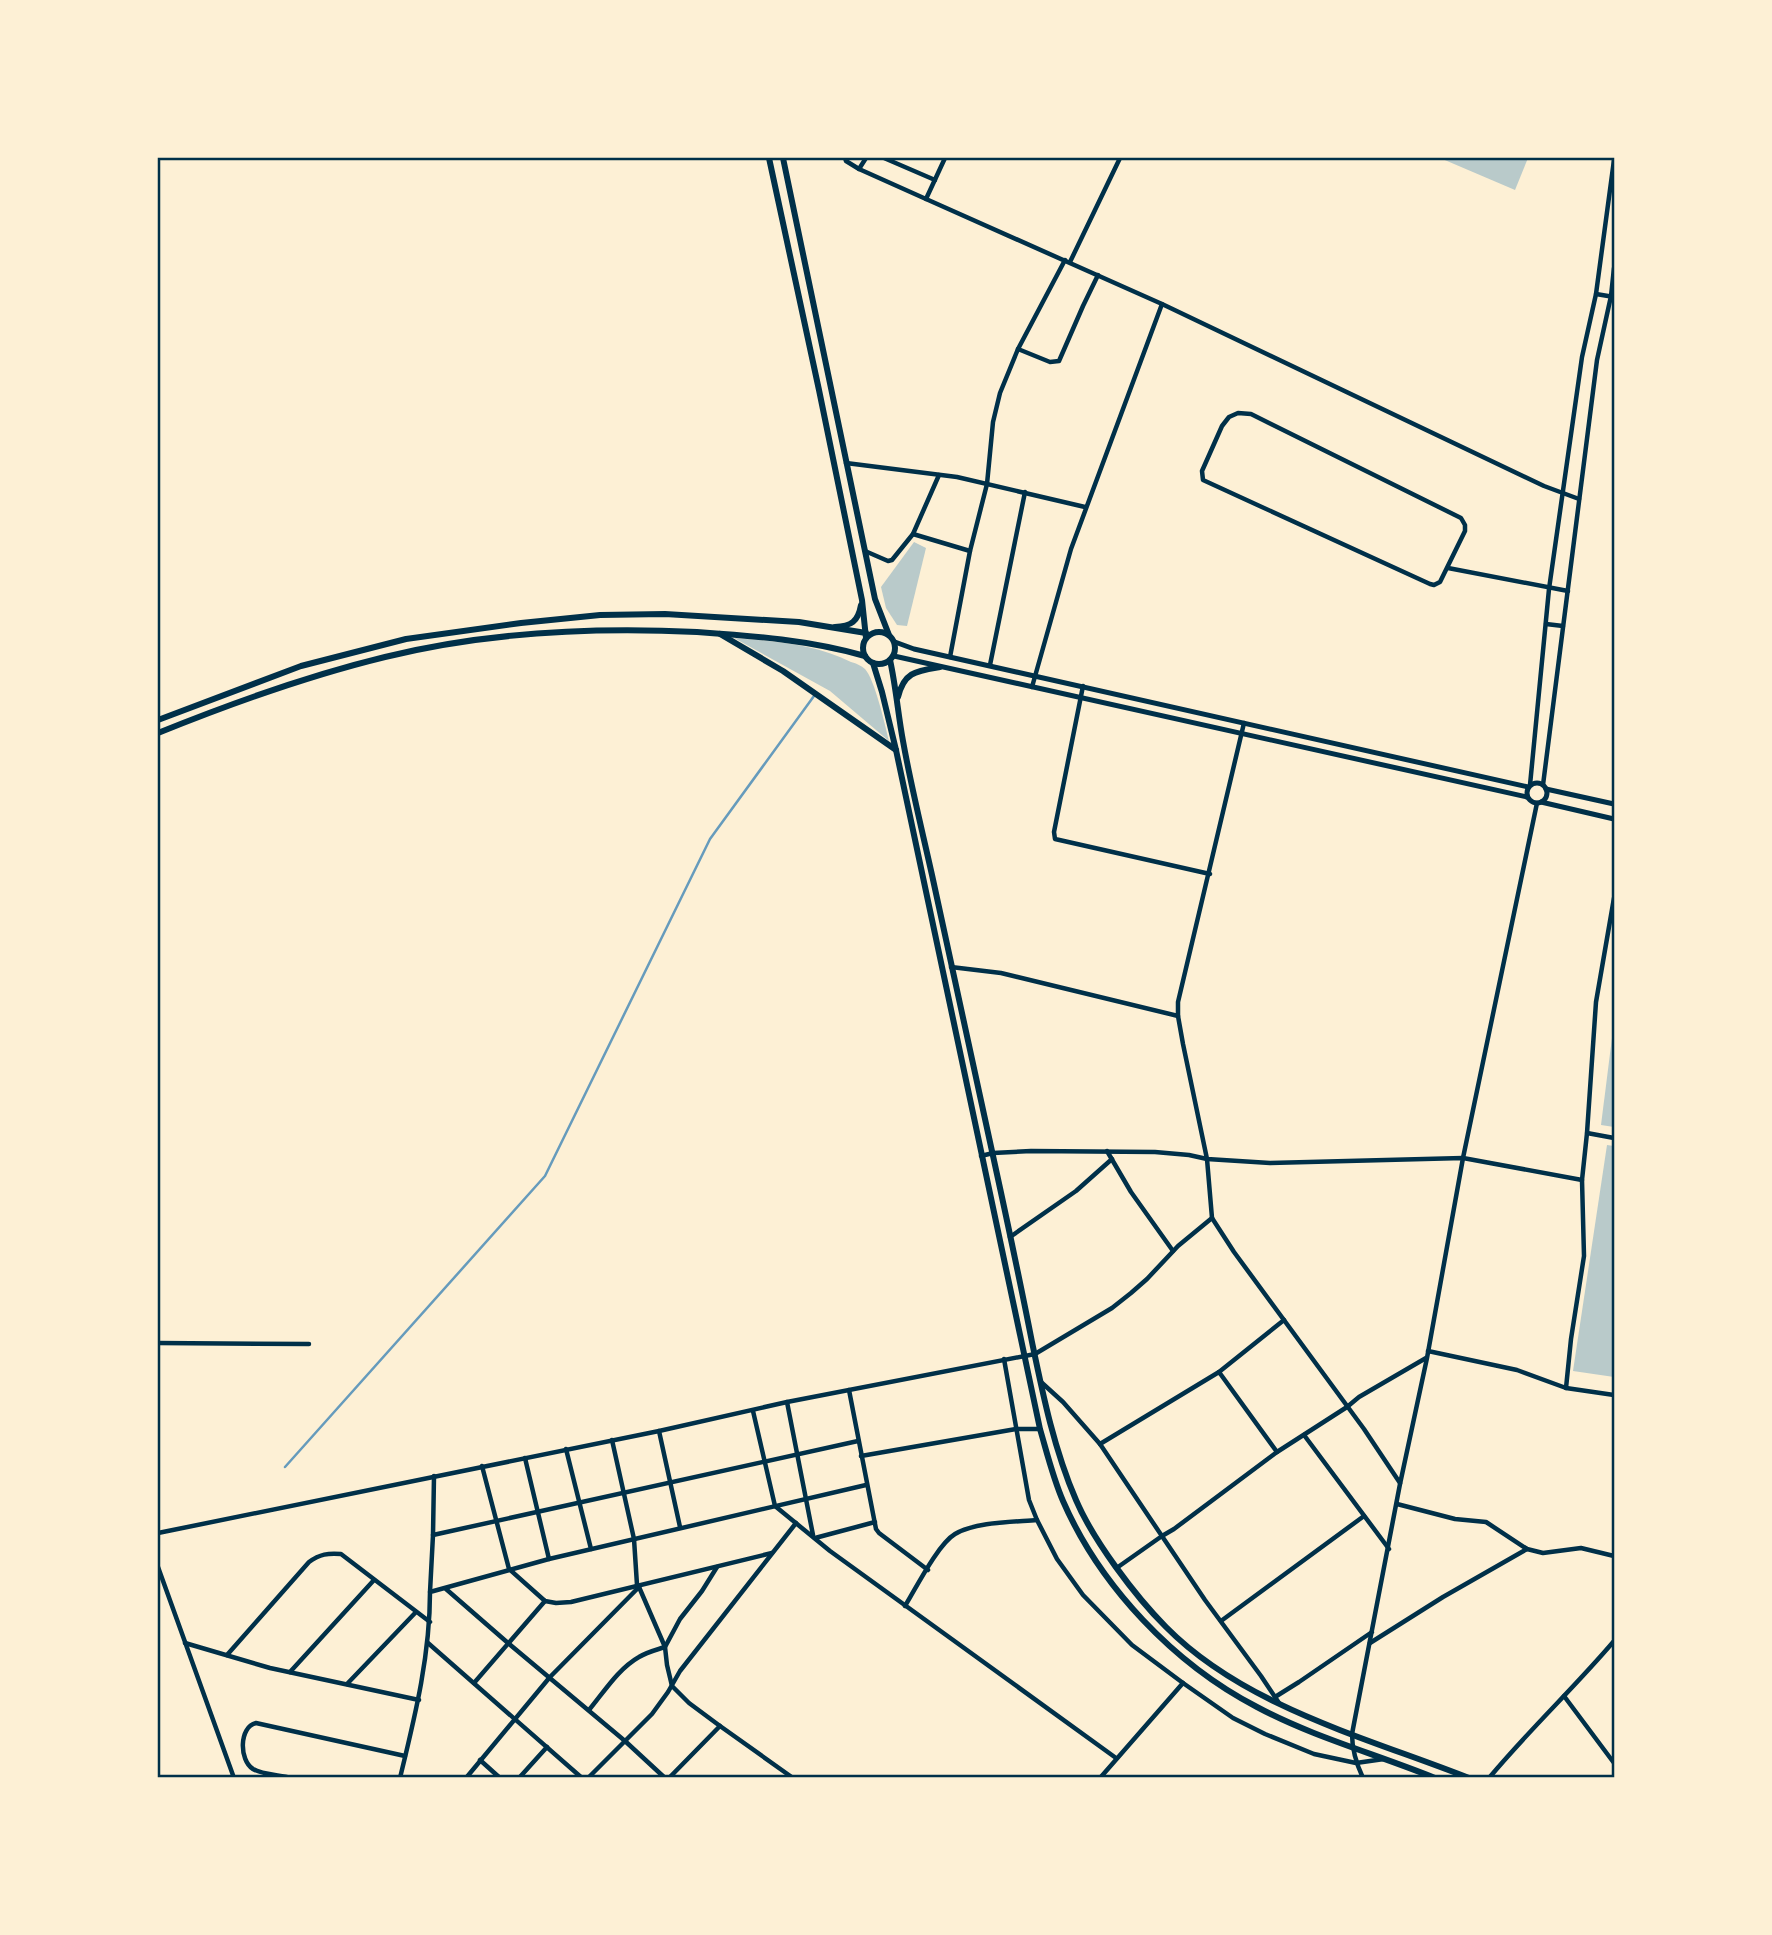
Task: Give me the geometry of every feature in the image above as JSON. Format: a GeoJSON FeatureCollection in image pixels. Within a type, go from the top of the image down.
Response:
{"type":"FeatureCollection","features":[{"type":"Feature","properties":{"kind":"main road"},"geometry":{"type":"LineString","coordinates":[[769,158],[862,600],[865,656]]}},
{"type":"Feature","properties":{"kind":"main road"},"geometry":{"type":"LineString","coordinates":[[783,158],[875,598],[888,635],[895,642],[892,658],[903,740],[1040,1381],[1052,1430],[1076,1500],[1088,1524],[1143,1601],[1167,1628],[1237,1683],[1279,1704],[1352,1734],[1469,1777]]}},
{"type":"Feature","properties":{"kind":"main road"},"geometry":{"type":"LineString","coordinates":[[835,627],[847,626],[855,621],[862,600]]}},
{"type":"Feature","properties":{"kind":"main road"},"geometry":{"type":"LineString","coordinates":[[158,720],[301,666],[406,639],[521,623],[600,614],[665,614],[799,622],[835,627],[866,636],[879,632],[888,635]]}},
{"type":"Feature","properties":{"kind":"main road"},"geometry":{"type":"LineString","coordinates":[[665,614],[665,631]]}},
{"type":"Feature","properties":{"kind":"main road"},"geometry":{"type":"LineString","coordinates":[[720,617],[720,634]]}},
{"type":"Feature","properties":{"kind":"main road"},"geometry":{"type":"LineString","coordinates":[[158,733],[291,684],[384,657],[521,635],[576,631],[665,631],[776,637],[865,656],[873,663],[896,750],[1040,1429],[1063,1501],[1088,1548],[1146,1624],[1174,1652],[1211,1680],[1295,1725],[1435,1777]]}},
{"type":"Feature","properties":{"kind":"main road"},"geometry":{"type":"LineString","coordinates":[[720,634],[783,671],[896,750]]}},
{"type":"Feature","properties":{"kind":"main road"},"geometry":{"type":"LineString","coordinates":[[873,663],[882,664],[892,658]]}},
{"type":"Feature","properties":{"kind":"main road"},"geometry":{"type":"LineString","coordinates":[[897,702],[907,676],[921,670],[940,667]]}},
{"type":"Feature","properties":{"kind":"main road"},"geometry":{"type":"LineString","coordinates":[[930,912],[940,911]]}},
{"type":"Feature","properties":{"kind":"street"},"geometry":{"type":"LineString","coordinates":[[845,158],[859,169],[1162,304],[1531,480],[1579,499]]}},
{"type":"Feature","properties":{"kind":"street"},"geometry":{"type":"LineString","coordinates":[[859,169],[866,158]]}},
{"type":"Feature","properties":{"kind":"street"},"geometry":{"type":"LineString","coordinates":[[884,158],[935,180]]}},
{"type":"Feature","properties":{"kind":"street"},"geometry":{"type":"LineString","coordinates":[[926,199],[945,158]]}},
{"type":"Feature","properties":{"kind":"street"},"geometry":{"type":"LineString","coordinates":[[950,657],[970,551],[987,485],[993,422],[1000,393],[1018,349],[1068,261],[1121,158]]}},
{"type":"Feature","properties":{"kind":"street"},"geometry":{"type":"LineString","coordinates":[[1527,797],[1549,589],[1581,357],[1596,295],[1615,160]]}},
{"type":"Feature","properties":{"kind":"street"},"geometry":{"type":"LineString","coordinates":[[1363,1777],[1356,1763],[1352,1734],[1463,1158],[1539,802],[1545,798],[1563,626],[1597,359],[1613,296],[1615,268]]}},
{"type":"Feature","properties":{"kind":"street"},"geometry":{"type":"LineString","coordinates":[[1018,349],[1050,362],[1059,361],[1098,275]]}},
{"type":"Feature","properties":{"kind":"street"},"geometry":{"type":"LineString","coordinates":[[1596,295],[1613,296]]}},
{"type":"Feature","properties":{"kind":"street"},"geometry":{"type":"LineString","coordinates":[[1032,687],[1071,549],[1162,304]]}},
{"type":"Feature","properties":{"kind":"street"},"geometry":{"type":"LineString","coordinates":[[1233,414],[1251,414],[1461,518],[1465,531],[1448,568],[1440,582],[1430,584],[1206,482],[1202,478],[1202,471],[1222,426],[1233,414]]}},
{"type":"Feature","properties":{"kind":"street"},"geometry":{"type":"LineString","coordinates":[[846,463],[939,475],[1086,507]]}},
{"type":"Feature","properties":{"kind":"street"},"geometry":{"type":"LineString","coordinates":[[865,551],[891,561],[913,534],[939,475]]}},
{"type":"Feature","properties":{"kind":"street"},"geometry":{"type":"LineString","coordinates":[[990,665],[1025,492]]}},
{"type":"Feature","properties":{"kind":"street"},"geometry":{"type":"LineString","coordinates":[[913,534],[970,551]]}},
{"type":"Feature","properties":{"kind":"street"},"geometry":{"type":"LineString","coordinates":[[1448,568],[1568,591]]}},
{"type":"Feature","properties":{"kind":"street"},"geometry":{"type":"LineString","coordinates":[[1546,624],[1563,626]]}},
{"type":"Feature","properties":{"kind":"street"},"geometry":{"type":"LineString","coordinates":[[895,642],[950,657],[1529,786],[1537,782],[1545,787],[1615,803]]}},
{"type":"Feature","properties":{"kind":"street"},"geometry":{"type":"LineString","coordinates":[[892,658],[1242,733],[1615,819]]}},
{"type":"Feature","properties":{"kind":"street"},"geometry":{"type":"LineString","coordinates":[[1083,685],[1054,832],[1055,839],[1210,874]]}},
{"type":"Feature","properties":{"kind":"street"},"geometry":{"type":"LineString","coordinates":[[1244,722],[1210,874],[1180,990],[1178,1016],[1208,1159],[1212,1218],[1400,1484]]}},
{"type":"Feature","properties":{"kind":"street"},"geometry":{"type":"LineString","coordinates":[[1295,745],[1298,735]]}},
{"type":"Feature","properties":{"kind":"street"},"geometry":{"type":"LineString","coordinates":[[1582,811],[1586,797]]}},
{"type":"Feature","properties":{"kind":"street"},"geometry":{"type":"LineString","coordinates":[[1566,1388],[1584,1256],[1582,1180],[1596,1002],[1615,898]]}},
{"type":"Feature","properties":{"kind":"street"},"geometry":{"type":"LineString","coordinates":[[951,967],[1001,973],[1178,1016]]}},
{"type":"Feature","properties":{"kind":"street"},"geometry":{"type":"LineString","coordinates":[[1587,1133],[1615,1138]]}},
{"type":"Feature","properties":{"kind":"street"},"geometry":{"type":"LineString","coordinates":[[981,1157],[993,1153],[1031,1151],[1107,1151],[1155,1152],[1270,1163],[1463,1158],[1582,1180]]}},
{"type":"Feature","properties":{"kind":"street"},"geometry":{"type":"LineString","coordinates":[[1107,1151],[1131,1192],[1173,1251]]}},
{"type":"Feature","properties":{"kind":"street"},"geometry":{"type":"LineString","coordinates":[[1010,1237],[1076,1191],[1112,1159]]}},
{"type":"Feature","properties":{"kind":"street"},"geometry":{"type":"LineString","coordinates":[[158,1533],[659,1431],[787,1402],[1035,1354],[1112,1308],[1212,1218]]}},
{"type":"Feature","properties":{"kind":"street"},"geometry":{"type":"LineString","coordinates":[[1100,1444],[1219,1372],[1284,1320]]}},
{"type":"Feature","properties":{"kind":"street"},"geometry":{"type":"LineString","coordinates":[[158,1343],[309,1344]]}},
{"type":"Feature","properties":{"kind":"street"},"geometry":{"type":"LineString","coordinates":[[1118,1567],[1277,1452],[1427,1354],[1517,1370],[1566,1388],[1615,1395]]}},
{"type":"Feature","properties":{"kind":"street"},"geometry":{"type":"LineString","coordinates":[[1003,1359],[1029,1500],[1057,1559],[1090,1603],[1132,1645],[1233,1718],[1314,1754],[1356,1763],[1388,1759]]}},
{"type":"Feature","properties":{"kind":"street"},"geometry":{"type":"LineString","coordinates":[[1219,1372],[1277,1452]]}},
{"type":"Feature","properties":{"kind":"street"},"geometry":{"type":"LineString","coordinates":[[1040,1381],[1063,1402],[1100,1444],[1279,1704]]}},
{"type":"Feature","properties":{"kind":"street"},"geometry":{"type":"LineString","coordinates":[[849,1390],[866,1485],[879,1533],[928,1570]]}},
{"type":"Feature","properties":{"kind":"street"},"geometry":{"type":"LineString","coordinates":[[787,1402],[814,1538]]}},
{"type":"Feature","properties":{"kind":"street"},"geometry":{"type":"LineString","coordinates":[[753,1411],[775,1506],[905,1606],[1116,1758]]}},
{"type":"Feature","properties":{"kind":"street"},"geometry":{"type":"LineString","coordinates":[[861,1457],[1016,1429],[1040,1429]]}},
{"type":"Feature","properties":{"kind":"street"},"geometry":{"type":"LineString","coordinates":[[659,1431],[680,1527]]}},
{"type":"Feature","properties":{"kind":"street"},"geometry":{"type":"LineString","coordinates":[[1304,1435],[1389,1549]]}},
{"type":"Feature","properties":{"kind":"street"},"geometry":{"type":"LineString","coordinates":[[612,1440],[634,1539],[638,1586],[665,1647],[672,1686],[689,1703],[793,1777]]}},
{"type":"Feature","properties":{"kind":"street"},"geometry":{"type":"LineString","coordinates":[[433,1535],[858,1441]]}},
{"type":"Feature","properties":{"kind":"street"},"geometry":{"type":"LineString","coordinates":[[566,1449],[591,1549]]}},
{"type":"Feature","properties":{"kind":"street"},"geometry":{"type":"LineString","coordinates":[[525,1457],[549,1559]]}},
{"type":"Feature","properties":{"kind":"street"},"geometry":{"type":"LineString","coordinates":[[482,1466],[509,1569],[545,1601],[571,1602],[772,1553]]}},
{"type":"Feature","properties":{"kind":"street"},"geometry":{"type":"LineString","coordinates":[[400,1777],[419,1700],[428,1643],[434,1476]]}},
{"type":"Feature","properties":{"kind":"street"},"geometry":{"type":"LineString","coordinates":[[430,1592],[549,1559],[866,1485]]}},
{"type":"Feature","properties":{"kind":"street"},"geometry":{"type":"LineString","coordinates":[[1397,1504],[1455,1519],[1486,1522],[1527,1549],[1543,1553],[1581,1548],[1615,1556]]}},
{"type":"Feature","properties":{"kind":"street"},"geometry":{"type":"LineString","coordinates":[[1221,1622],[1364,1516]]}},
{"type":"Feature","properties":{"kind":"street"},"geometry":{"type":"LineString","coordinates":[[905,1606],[943,1545],[954,1534],[967,1528],[1037,1520]]}},
{"type":"Feature","properties":{"kind":"street"},"geometry":{"type":"LineString","coordinates":[[814,1538],[875,1522]]}},
{"type":"Feature","properties":{"kind":"street"},"geometry":{"type":"LineString","coordinates":[[589,1777],[652,1714],[680,1671],[796,1523]]}},
{"type":"Feature","properties":{"kind":"street"},"geometry":{"type":"LineString","coordinates":[[1370,1643],[1527,1549]]}},
{"type":"Feature","properties":{"kind":"street"},"geometry":{"type":"LineString","coordinates":[[227,1655],[309,1562],[318,1555],[329,1553],[341,1554],[430,1622]]}},
{"type":"Feature","properties":{"kind":"street"},"geometry":{"type":"LineString","coordinates":[[589,1710],[630,1663],[641,1655],[665,1647],[680,1619],[717,1566]]}},
{"type":"Feature","properties":{"kind":"street"},"geometry":{"type":"LineString","coordinates":[[158,1567],[234,1777]]}},
{"type":"Feature","properties":{"kind":"street"},"geometry":{"type":"LineString","coordinates":[[290,1672],[374,1580]]}},
{"type":"Feature","properties":{"kind":"street"},"geometry":{"type":"LineString","coordinates":[[466,1777],[550,1676],[638,1586]]}},
{"type":"Feature","properties":{"kind":"street"},"geometry":{"type":"LineString","coordinates":[[445,1588],[667,1777],[720,1726]]}},
{"type":"Feature","properties":{"kind":"street"},"geometry":{"type":"LineString","coordinates":[[474,1683],[545,1601]]}},
{"type":"Feature","properties":{"kind":"street"},"geometry":{"type":"LineString","coordinates":[[347,1684],[416,1612]]}},
{"type":"Feature","properties":{"kind":"street"},"geometry":{"type":"LineString","coordinates":[[1275,1697],[1372,1632]]}},
{"type":"Feature","properties":{"kind":"street"},"geometry":{"type":"LineString","coordinates":[[1489,1777],[1615,1641]]}},
{"type":"Feature","properties":{"kind":"street"},"geometry":{"type":"LineString","coordinates":[[185,1643],[290,1672],[419,1700]]}},
{"type":"Feature","properties":{"kind":"street"},"geometry":{"type":"LineString","coordinates":[[428,1643],[582,1777]]}},
{"type":"Feature","properties":{"kind":"street"},"geometry":{"type":"LineString","coordinates":[[1100,1777],[1183,1683]]}},
{"type":"Feature","properties":{"kind":"street"},"geometry":{"type":"LineString","coordinates":[[1564,1696],[1615,1763]]}},
{"type":"Feature","properties":{"kind":"street"},"geometry":{"type":"LineString","coordinates":[[291,1777],[255,1770],[249,1765],[243,1748],[246,1729],[250,1724],[256,1723],[405,1756]]}},
{"type":"Feature","properties":{"kind":"street"},"geometry":{"type":"LineString","coordinates":[[519,1777],[547,1747]]}},
{"type":"Feature","properties":{"kind":"street"},"geometry":{"type":"LineString","coordinates":[[480,1760],[500,1777]]}},
{"type":"Feature","properties":{"kind":"shaded area"},"geometry":{"type":"Polygon","coordinates":[[[1440,158],[1528,158],[1515,190],[1440,158]]]}},
{"type":"Feature","properties":{"kind":"shaded area"},"geometry":{"type":"Polygon","coordinates":[[[914,542],[926,548],[907,626],[897,625],[886,608],[881,587],[914,542]]]}},
{"type":"Feature","properties":{"kind":"shaded area"},"geometry":{"type":"Polygon","coordinates":[[[734,638],[808,647],[862,667],[872,683],[889,741],[830,691],[734,638]]]}},
{"type":"Feature","properties":{"kind":"shaded area"},"geometry":{"type":"Polygon","coordinates":[[[1614,1022],[1614,1127],[1601,1125],[1614,1022]]]}},
{"type":"Feature","properties":{"kind":"shaded area"},"geometry":{"type":"Polygon","coordinates":[[[1607,1145],[1614,1146],[1614,1377],[1573,1371],[1607,1145]]]}},
{"type":"Feature","properties":{"kind":"waterway"},"geometry":{"type":"LineString","coordinates":[[285,1467],[545,1176],[710,839],[814,696]]}}]}
